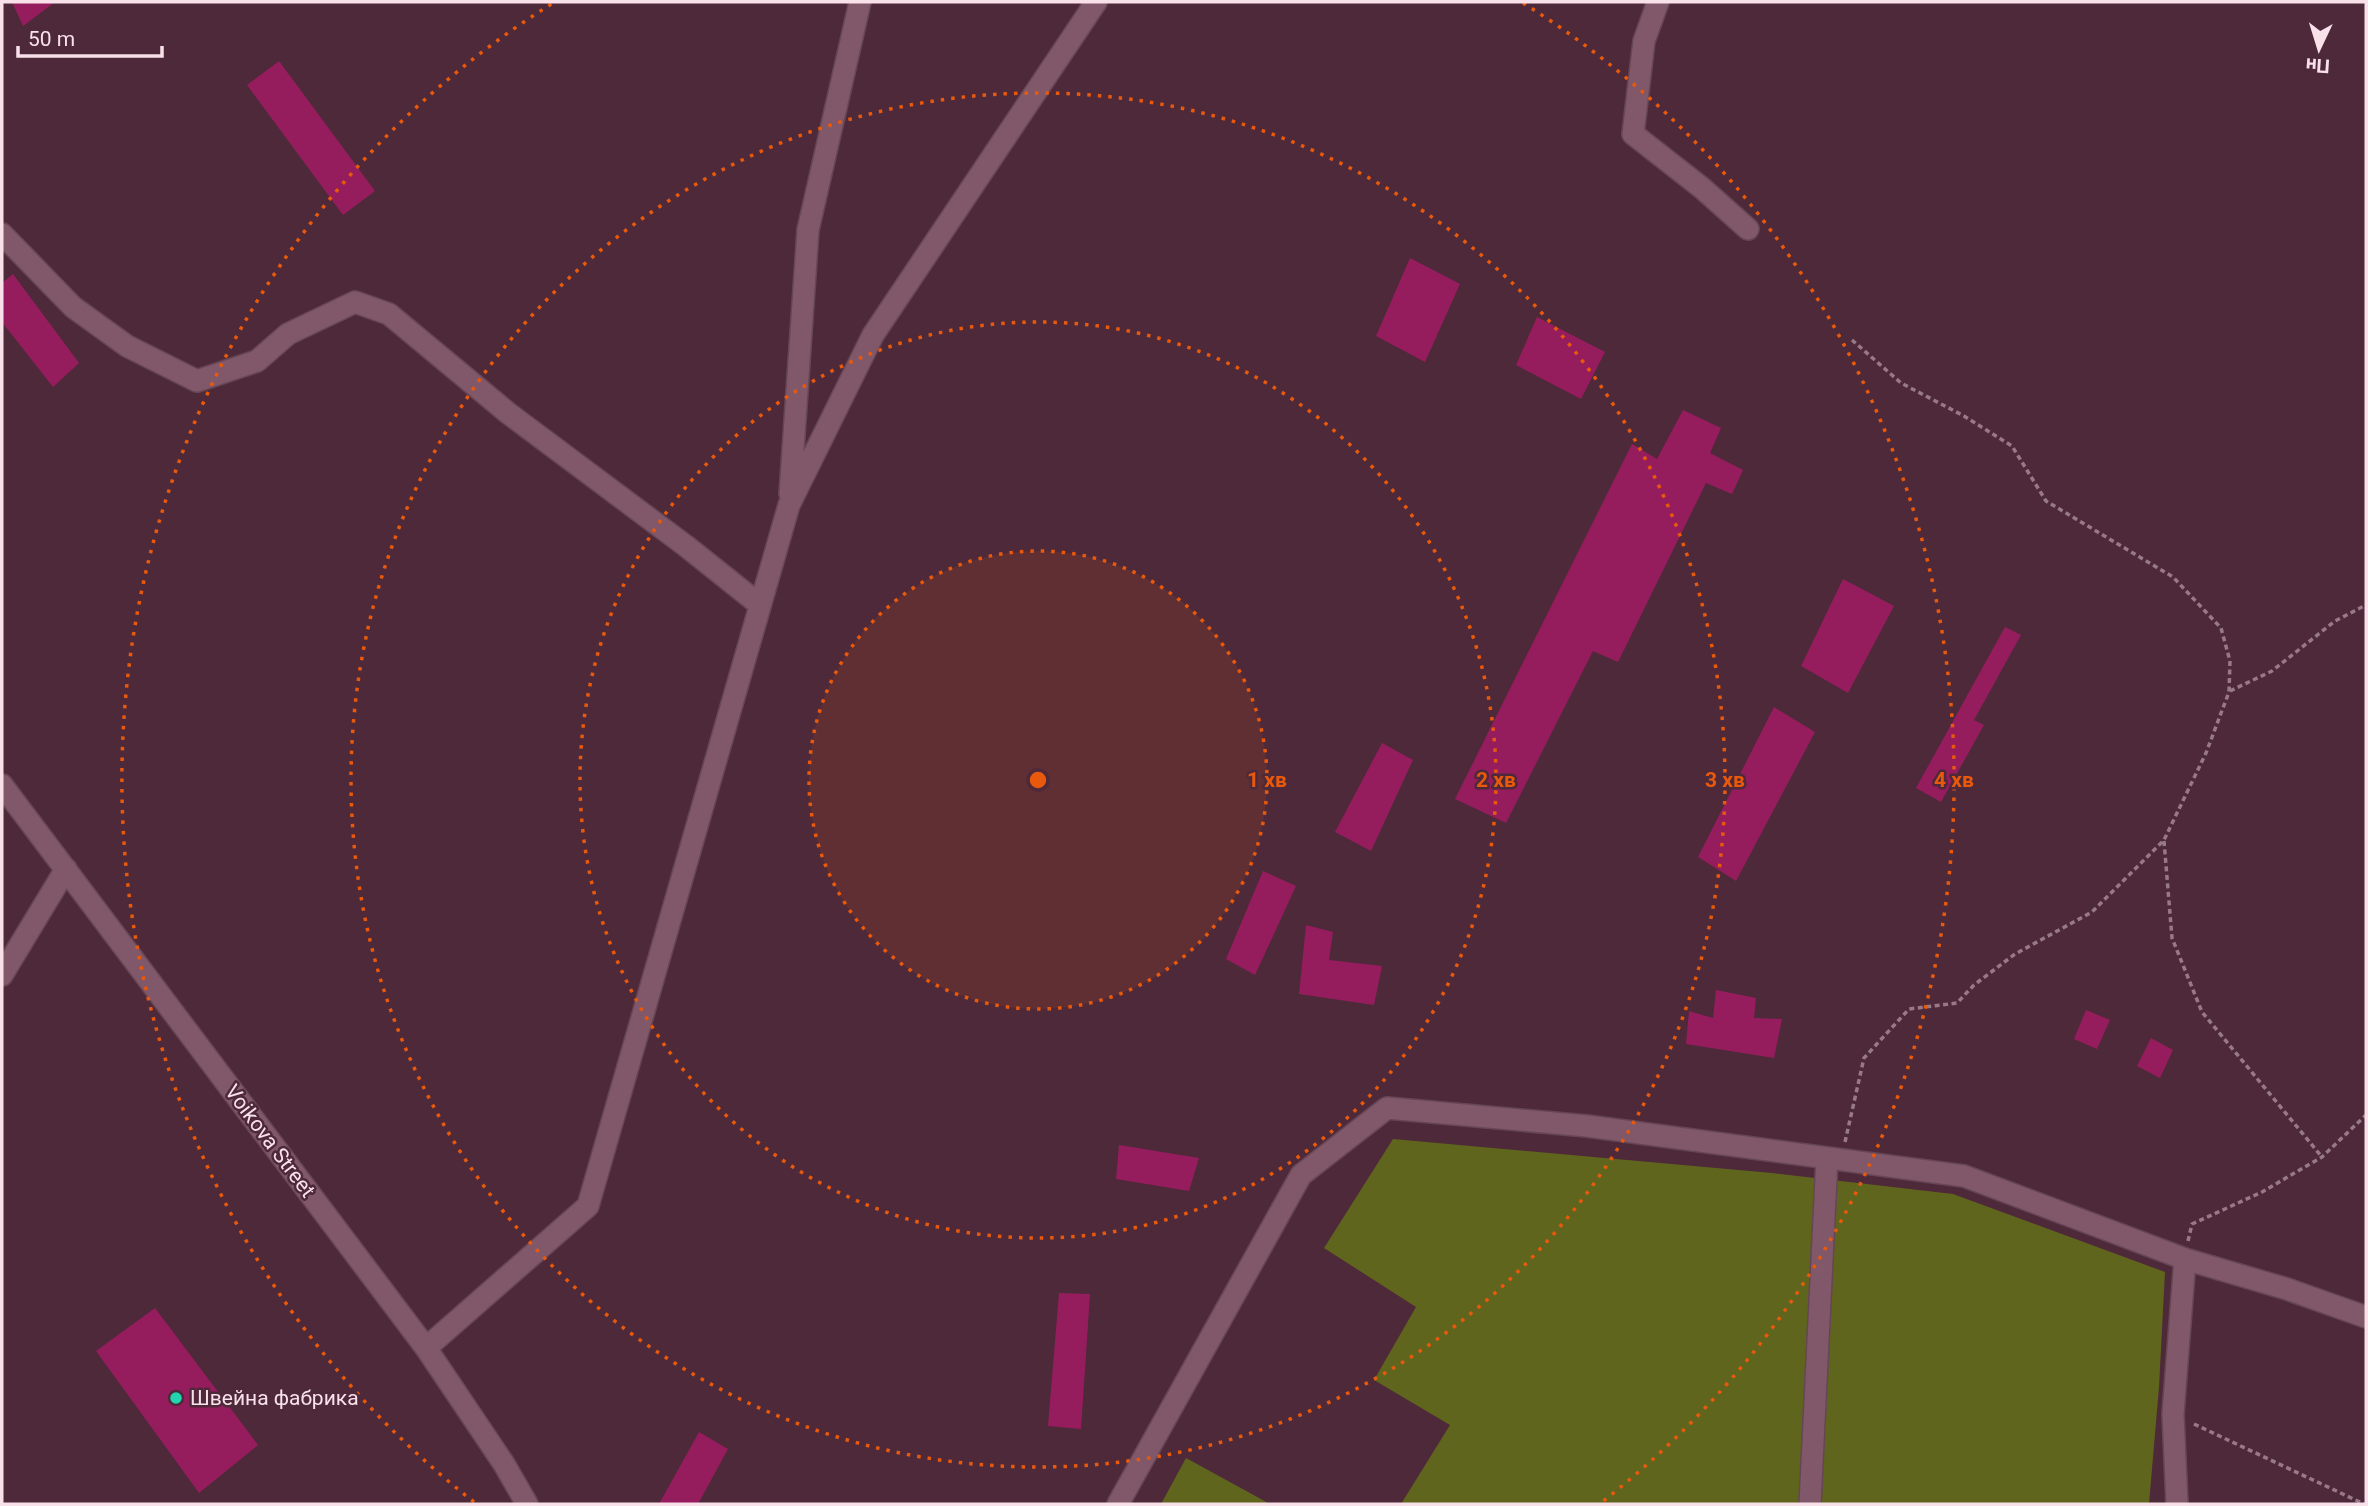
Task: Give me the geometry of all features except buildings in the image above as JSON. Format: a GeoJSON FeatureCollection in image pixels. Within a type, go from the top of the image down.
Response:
{"type":"FeatureCollection","features":[{"type":"Feature","properties":{"kind":"street"},"geometry":{"type":"LineString","coordinates":[[789,505],[808,230],[860,2]]}},
{"type":"Feature","properties":{"kind":"street"},"geometry":{"type":"LineString","coordinates":[[426,1348],[588,1206],[789,505],[873,335],[1096,2]]}},
{"type":"Feature","properties":{"kind":"street"},"geometry":{"type":"LineString","coordinates":[[1658,2],[1644,41],[1633,134],[1702,188],[1748,229]]}},
{"type":"Feature","properties":{"kind":"street"},"geometry":{"type":"LineString","coordinates":[[2,234],[73,307],[127,346],[197,381],[257,361],[288,334],[355,302],[389,314],[508,414],[686,546],[760,605]]}},
{"type":"Feature","properties":{"kind":"street","name":"Voikova Street"},"geometry":{"type":"LineString","coordinates":[[2,785],[426,1348],[504,1464],[527,1504]]}},
{"type":"Feature","properties":{"kind":"street"},"geometry":{"type":"LineString","coordinates":[[2,975],[66,869]]}},
{"type":"Feature","properties":{"kind":"street"},"geometry":{"type":"LineString","coordinates":[[1118,1504],[1301,1175],[1387,1108],[1587,1126],[1964,1176],[2185,1259],[2287,1289],[2366,1317]]}},
{"type":"Feature","properties":{"kind":"street"},"geometry":{"type":"LineString","coordinates":[[1810,1504],[1834,1159]]}},
{"type":"Feature","properties":{"kind":"street"},"geometry":{"type":"LineString","coordinates":[[2177,1504],[2173,1414],[2185,1259]]}},
{"type":"Feature","properties":{"kind":"path"},"geometry":{"type":"LineString","coordinates":[[1834,1159],[1864,1058],[1909,1009],[1957,1003],[1974,985],[2015,954],[2092,912],[2164,840],[2206,753],[2229,692],[2230,661],[2221,628],[2173,577],[2046,501],[2012,446],[1964,416],[1901,383],[1852,340]]}},
{"type":"Feature","properties":{"kind":"path"},"geometry":{"type":"LineString","coordinates":[[2229,692],[2272,671],[2335,621],[2366,605]]}},
{"type":"Feature","properties":{"kind":"path"},"geometry":{"type":"LineString","coordinates":[[2164,840],[2172,938],[2202,1012],[2322,1157]]}},
{"type":"Feature","properties":{"kind":"path"},"geometry":{"type":"LineString","coordinates":[[2185,1259],[2192,1224],[2262,1192],[2322,1157],[2366,1115]]}},
{"type":"Feature","properties":{"kind":"path"},"geometry":{"type":"LineString","coordinates":[[2173,1414],[2364,1504]]}},
{"type":"Feature","properties":{"kind":"green space"},"geometry":{"type":"Polygon","coordinates":[[[1393,1139],[1772,1173],[1953,1194],[2165,1272],[2149,1504],[1401,1504],[1450,1425],[1374,1380],[1416,1307],[1324,1248],[1393,1139]]]}},
{"type":"Feature","properties":{"kind":"green space"},"geometry":{"type":"Polygon","coordinates":[[[1186,1458],[1270,1504],[1161,1504],[1186,1458]]]}},
{"type":"Feature","properties":{"kind":"place","name":"Швейна фабрика"},"geometry":{"type":"Point","coordinates":[176,1398]}}]}
